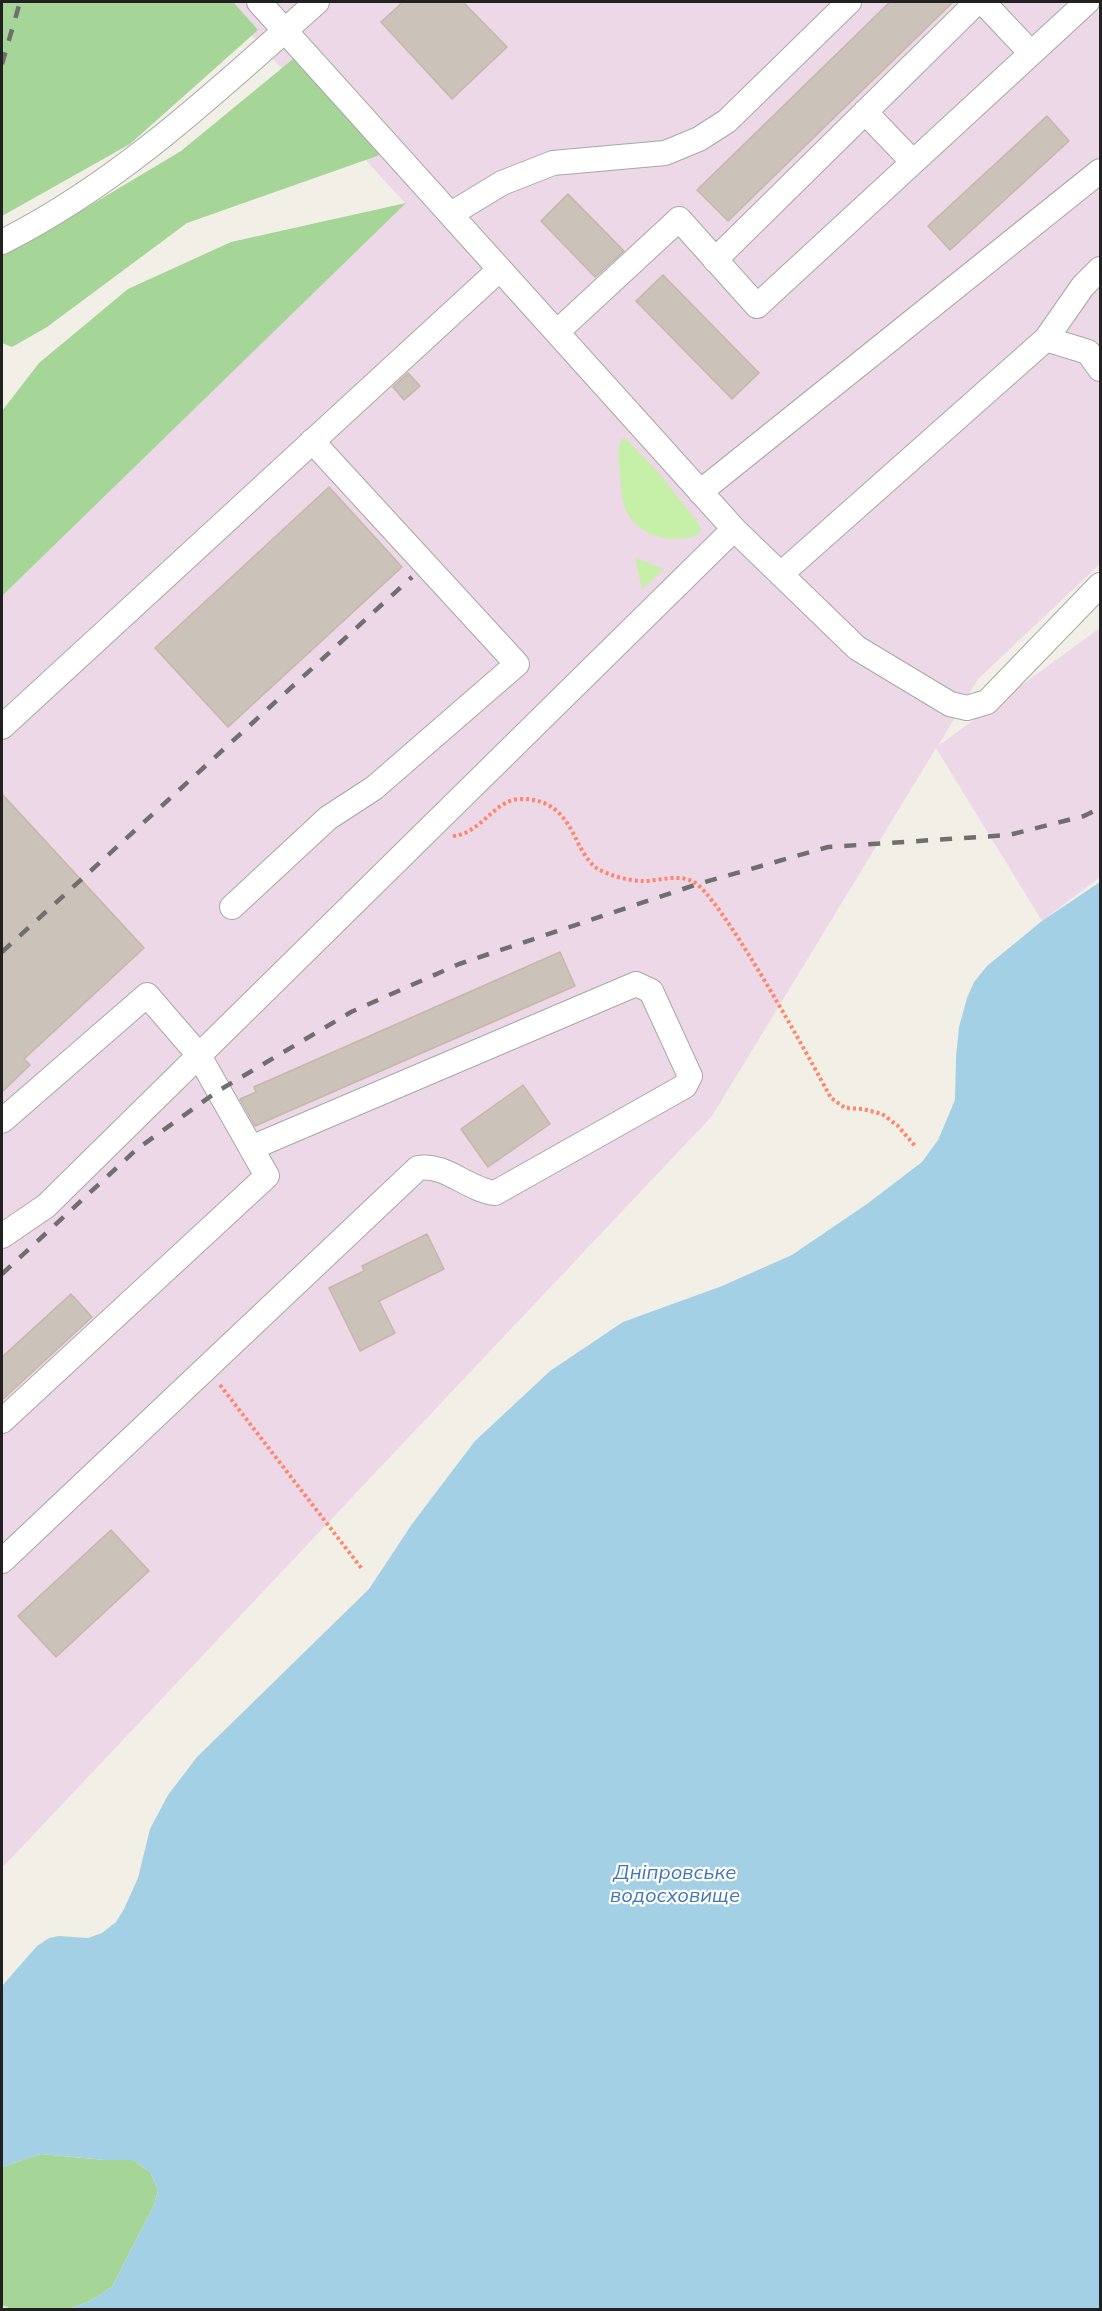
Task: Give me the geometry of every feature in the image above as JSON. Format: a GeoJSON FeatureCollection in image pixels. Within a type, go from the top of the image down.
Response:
{"type":"FeatureCollection","features":[{"type":"Feature","properties":{"kind":"street"},"geometry":{"type":"LineString","coordinates":[[259,2],[734,529],[857,648],[950,704],[967,708],[987,702],[1101,585]]}},
{"type":"Feature","properties":{"kind":"street"},"geometry":{"type":"LineString","coordinates":[[2,242],[92,187],[172,129],[317,2]]}},
{"type":"Feature","properties":{"kind":"street"},"geometry":{"type":"LineString","coordinates":[[451,214],[502,183],[553,163],[665,153],[699,139],[727,121],[849,2]]}},
{"type":"Feature","properties":{"kind":"street"},"geometry":{"type":"LineString","coordinates":[[715,260],[977,2]]}},
{"type":"Feature","properties":{"kind":"street"},"geometry":{"type":"LineString","coordinates":[[983,2],[1031,53]]}},
{"type":"Feature","properties":{"kind":"street"},"geometry":{"type":"LineString","coordinates":[[557,332],[679,219],[757,306],[1087,2]]}},
{"type":"Feature","properties":{"kind":"street"},"geometry":{"type":"LineString","coordinates":[[865,112],[913,162]]}},
{"type":"Feature","properties":{"kind":"street"},"geometry":{"type":"LineString","coordinates":[[700,492],[1101,171]]}},
{"type":"Feature","properties":{"kind":"street"},"geometry":{"type":"LineString","coordinates":[[2,727],[500,269]]}},
{"type":"Feature","properties":{"kind":"street"},"geometry":{"type":"LineString","coordinates":[[781,574],[1046,339],[1083,286],[1101,269]]}},
{"type":"Feature","properties":{"kind":"street"},"geometry":{"type":"LineString","coordinates":[[1046,339],[1088,352],[1101,369]]}},
{"type":"Feature","properties":{"kind":"street"},"geometry":{"type":"LineString","coordinates":[[232,908],[328,818],[374,788],[518,664],[312,441]]}},
{"type":"Feature","properties":{"kind":"street"},"geometry":{"type":"LineString","coordinates":[[2,1236],[46,1206],[734,529]]}},
{"type":"Feature","properties":{"kind":"street"},"geometry":{"type":"LineString","coordinates":[[2,1561],[418,1168],[428,1166],[483,1192],[495,1193],[685,1086],[690,1077],[651,991],[636,984],[251,1148]]}},
{"type":"Feature","properties":{"kind":"street"},"geometry":{"type":"LineString","coordinates":[[2,1121],[147,995],[198,1054],[267,1176],[2,1421]]}},
{"type":"Feature","properties":{"kind":"path"},"geometry":{"type":"LineString","coordinates":[[430,826],[448,836],[464,835],[507,802],[518,799],[545,803],[564,817],[584,855],[594,866],[614,875],[641,881],[674,877],[698,884],[722,912],[831,1098],[845,1108],[864,1109],[882,1114],[897,1125],[916,1147]]}},
{"type":"Feature","properties":{"kind":"path"},"geometry":{"type":"LineString","coordinates":[[206,1368],[362,1569]]}},
{"type":"Feature","properties":{"kind":"shaded area"},"geometry":{"type":"Polygon","coordinates":[[[221,2],[1100,2],[1100,564],[978,679],[938,746],[1100,628],[1100,877],[1042,921],[936,748],[712,1116],[2,1868],[2,596],[405,203],[221,2]]]}},
{"type":"Feature","properties":{"kind":"green space"},"geometry":{"type":"Polygon","coordinates":[[[2,2],[233,2],[258,30],[130,144],[2,216],[2,2]]]}},
{"type":"Feature","properties":{"kind":"green space"},"geometry":{"type":"Polygon","coordinates":[[[304,50],[394,150],[187,223],[47,327],[12,347],[2,343],[2,254],[29,242],[181,151],[304,50]]]}},
{"type":"Feature","properties":{"kind":"green space"},"geometry":{"type":"Polygon","coordinates":[[[406,203],[2,596],[2,411],[39,363],[128,289],[231,242],[406,203]]]}},
{"type":"Feature","properties":{"kind":"green space"},"geometry":{"type":"Polygon","coordinates":[[[624,437],[658,472],[701,527],[698,535],[676,539],[654,535],[644,531],[629,516],[622,497],[618,459],[619,445],[624,437]]]}},
{"type":"Feature","properties":{"kind":"green space"},"geometry":{"type":"Polygon","coordinates":[[[635,558],[664,569],[642,589],[635,558]]]}},
{"type":"Feature","properties":{"kind":"green space"},"geometry":{"type":"Polygon","coordinates":[[[41,2154],[105,2160],[133,2160],[150,2172],[158,2190],[154,2205],[112,2287],[90,2301],[69,2309],[11,2309],[2,2305],[2,2167],[41,2154]]]}},
{"type":"Feature","properties":{"kind":"water","name":"Дніпровське водосховище"},"geometry":{"type":"Polygon","coordinates":[[[1100,882],[1100,2309],[69,2309],[90,2301],[112,2287],[154,2205],[158,2190],[150,2172],[133,2160],[105,2160],[41,2154],[2,2167],[2,1986],[37,1946],[49,1938],[59,1936],[88,1938],[102,1933],[116,1922],[138,1878],[150,1829],[168,1795],[197,1757],[369,1589],[412,1524],[475,1441],[550,1371],[623,1322],[722,1286],[792,1255],[867,1204],[922,1162],[938,1140],[955,1100],[959,1027],[974,982],[987,966],[1042,921],[1100,882]]]}},
{"type":"Feature","properties":{"kind":"building"},"geometry":{"type":"Polygon","coordinates":[[[403,2],[463,2],[507,47],[452,99],[381,22],[403,2]]]}},
{"type":"Feature","properties":{"kind":"building"},"geometry":{"type":"Polygon","coordinates":[[[890,2],[953,2],[728,221],[697,190],[890,2]]]}},
{"type":"Feature","properties":{"kind":"building"},"geometry":{"type":"Polygon","coordinates":[[[1047,116],[1069,141],[950,250],[928,226],[1047,116]]]}},
{"type":"Feature","properties":{"kind":"building"},"geometry":{"type":"Polygon","coordinates":[[[568,194],[624,251],[595,277],[541,221],[568,194]]]}},
{"type":"Feature","properties":{"kind":"building"},"geometry":{"type":"Polygon","coordinates":[[[663,275],[759,373],[732,399],[636,301],[663,275]]]}},
{"type":"Feature","properties":{"kind":"building"},"geometry":{"type":"Polygon","coordinates":[[[408,373],[420,386],[404,400],[393,387],[408,373]]]}},
{"type":"Feature","properties":{"kind":"building"},"geometry":{"type":"Polygon","coordinates":[[[329,487],[402,567],[228,727],[155,648],[329,487]]]}},
{"type":"Feature","properties":{"kind":"building"},"geometry":{"type":"Polygon","coordinates":[[[2,794],[144,948],[24,1059],[30,1065],[2,1092],[2,794]]]}},
{"type":"Feature","properties":{"kind":"building"},"geometry":{"type":"Polygon","coordinates":[[[560,952],[575,986],[255,1126],[240,1099],[256,1092],[254,1087],[560,952]]]}},
{"type":"Feature","properties":{"kind":"building"},"geometry":{"type":"Polygon","coordinates":[[[523,1085],[550,1124],[488,1167],[461,1129],[523,1085]]]}},
{"type":"Feature","properties":{"kind":"building"},"geometry":{"type":"Polygon","coordinates":[[[427,1234],[444,1269],[379,1301],[395,1333],[360,1351],[329,1288],[364,1271],[362,1266],[427,1234]]]}},
{"type":"Feature","properties":{"kind":"building"},"geometry":{"type":"Polygon","coordinates":[[[71,1294],[92,1317],[2,1400],[2,1357],[71,1294]]]}},
{"type":"Feature","properties":{"kind":"building"},"geometry":{"type":"Polygon","coordinates":[[[111,1530],[149,1571],[56,1657],[18,1616],[111,1530]]]}},
{"type":"Feature","properties":{"kind":"railway"},"geometry":{"type":"LineString","coordinates":[[2,64],[20,2]]}},
{"type":"Feature","properties":{"kind":"railway"},"geometry":{"type":"LineString","coordinates":[[2,952],[412,577]]}},
{"type":"Feature","properties":{"kind":"railway"},"geometry":{"type":"LineString","coordinates":[[2,1274],[137,1149],[218,1091],[351,1012],[459,964],[698,884],[828,847],[1009,835],[1084,816],[1100,808]]}}]}
